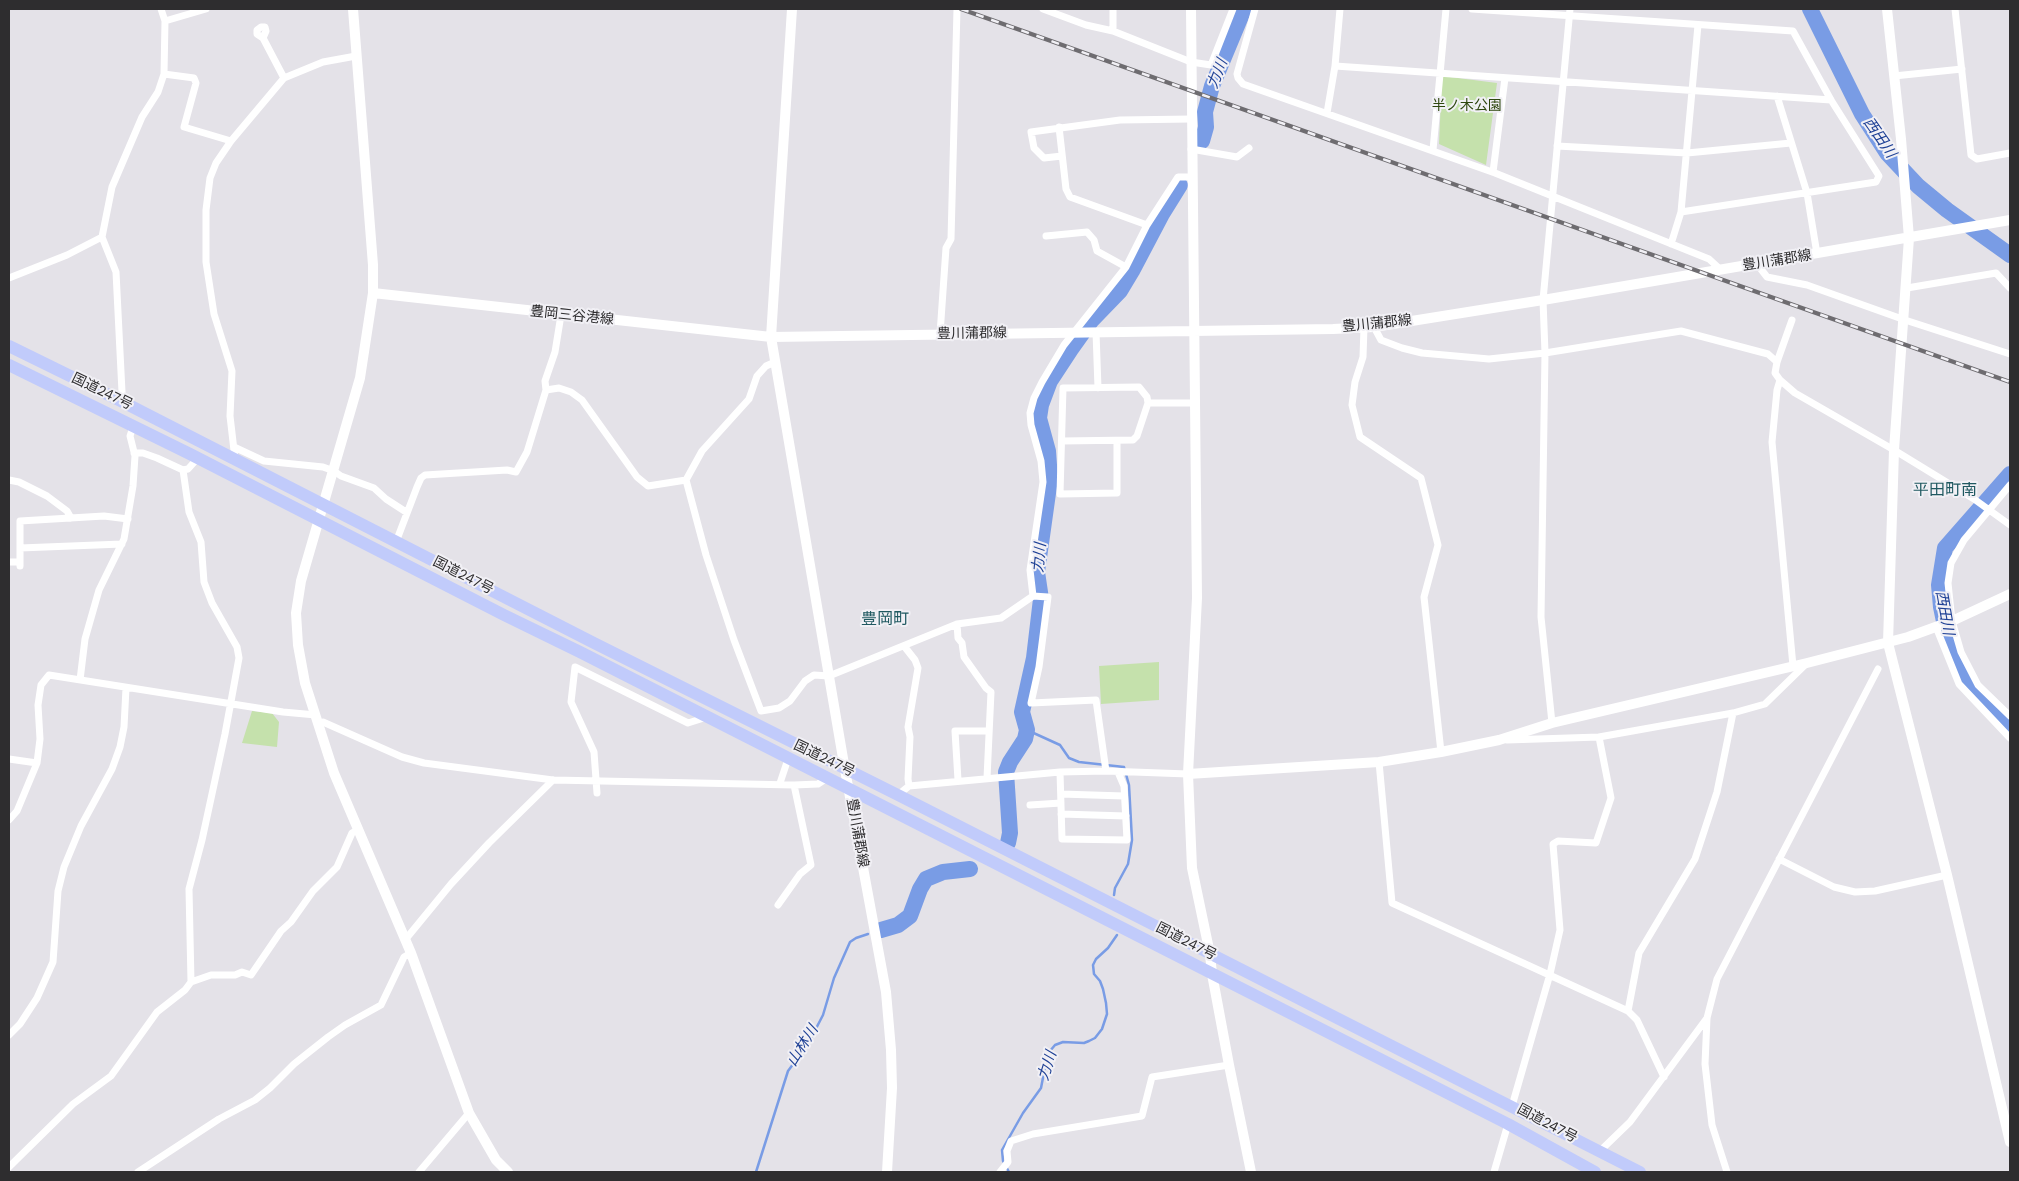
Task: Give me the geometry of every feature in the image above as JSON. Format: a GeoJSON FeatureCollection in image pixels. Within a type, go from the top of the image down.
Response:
{"type":"FeatureCollection","features":[{"type":"Feature","properties":{"kind":"highway","name":"国道247号"},"geometry":{"type":"LineString","coordinates":[[9,346],[235,453],[324,504],[396,542],[1640,1172]]}},
{"type":"Feature","properties":{"kind":"highway","name":"国道247号"},"geometry":{"type":"LineString","coordinates":[[9,365],[198,458],[1508,1124],[1589,1171]]}},
{"type":"Feature","properties":{"kind":"street"},"geometry":{"type":"LineString","coordinates":[[118,399],[122,392],[116,272],[102,237],[112,187],[142,117],[158,92],[164,74],[165,21],[161,9]]}},
{"type":"Feature","properties":{"kind":"street"},"geometry":{"type":"LineString","coordinates":[[165,21],[206,9]]}},
{"type":"Feature","properties":{"kind":"street"},"geometry":{"type":"LineString","coordinates":[[353,9],[373,265],[373,293],[360,378],[301,581],[296,613],[298,645],[306,683],[334,773],[406,940],[469,1114],[496,1160],[508,1172]]}},
{"type":"Feature","properties":{"kind":"street"},"geometry":{"type":"LineString","coordinates":[[771,337],[792,9]]}},
{"type":"Feature","properties":{"kind":"street"},"geometry":{"type":"LineString","coordinates":[[940,334],[946,248],[951,239],[957,9]]}},
{"type":"Feature","properties":{"kind":"street"},"geometry":{"type":"LineString","coordinates":[[1043,9],[1086,25],[1113,30],[1191,62],[1211,65],[1233,9]]}},
{"type":"Feature","properties":{"kind":"street"},"geometry":{"type":"LineString","coordinates":[[1113,9],[1113,30]]}},
{"type":"Feature","properties":{"kind":"street"},"geometry":{"type":"LineString","coordinates":[[1190,9],[1197,598],[1188,774],[1192,868],[1251,1172]]}},
{"type":"Feature","properties":{"kind":"street"},"geometry":{"type":"LineString","coordinates":[[1255,9],[1238,70],[1240,82],[1243,84],[1493,172],[1710,259],[1721,270]]}},
{"type":"Feature","properties":{"kind":"street"},"geometry":{"type":"LineString","coordinates":[[1327,113],[1335,66],[1340,9]]}},
{"type":"Feature","properties":{"kind":"street"},"geometry":{"type":"LineString","coordinates":[[1434,150],[1446,9]]}},
{"type":"Feature","properties":{"kind":"street"},"geometry":{"type":"LineString","coordinates":[[1472,9],[1569,12],[1698,25],[1793,31],[1831,100],[1879,176],[1876,182],[1680,212]]}},
{"type":"Feature","properties":{"kind":"street"},"geometry":{"type":"LineString","coordinates":[[1887,9],[1901,139],[1909,238],[1905,320],[1894,450],[1888,643],[1947,875],[2010,1142]]}},
{"type":"Feature","properties":{"kind":"street"},"geometry":{"type":"LineString","coordinates":[[1956,9],[1971,155],[1977,159],[2010,153]]}},
{"type":"Feature","properties":{"kind":"street"},"geometry":{"type":"LineString","coordinates":[[1552,723],[1541,617],[1545,353],[1543,300],[1569,12]]}},
{"type":"Feature","properties":{"kind":"street"},"geometry":{"type":"LineString","coordinates":[[1671,244],[1680,212],[1698,25]]}},
{"type":"Feature","properties":{"kind":"street"},"geometry":{"type":"LineString","coordinates":[[263,38],[284,78]]}},
{"type":"Feature","properties":{"kind":"street"},"geometry":{"type":"LineString","coordinates":[[356,56],[323,62],[284,78],[231,141],[216,163],[210,178],[206,210],[206,262],[214,314],[232,371],[230,416],[235,453],[264,461],[334,471],[341,476],[374,488],[386,500],[406,512]]}},
{"type":"Feature","properties":{"kind":"street"},"geometry":{"type":"LineString","coordinates":[[1335,66],[1831,100]]}},
{"type":"Feature","properties":{"kind":"street"},"geometry":{"type":"LineString","coordinates":[[1894,76],[1962,69]]}},
{"type":"Feature","properties":{"kind":"street"},"geometry":{"type":"LineString","coordinates":[[164,74],[194,78],[196,83],[184,127],[231,141]]}},
{"type":"Feature","properties":{"kind":"street"},"geometry":{"type":"LineString","coordinates":[[1493,172],[1505,78]]}},
{"type":"Feature","properties":{"kind":"street"},"geometry":{"type":"LineString","coordinates":[[1777,96],[1807,192],[1817,254]]}},
{"type":"Feature","properties":{"kind":"street"},"geometry":{"type":"LineString","coordinates":[[1062,156],[1044,158],[1034,148],[1031,132],[1120,120],[1191,118]]}},
{"type":"Feature","properties":{"kind":"street"},"geometry":{"type":"LineString","coordinates":[[1059,127],[1066,189],[1070,197],[1147,225]]}},
{"type":"Feature","properties":{"kind":"street"},"geometry":{"type":"LineString","coordinates":[[1557,146],[1687,153],[1792,143]]}},
{"type":"Feature","properties":{"kind":"street"},"geometry":{"type":"LineString","coordinates":[[1191,149],[1237,157],[1249,148]]}},
{"type":"Feature","properties":{"kind":"street"},"geometry":{"type":"LineString","coordinates":[[1034,596],[1030,570],[1043,482],[1041,461],[1031,425],[1030,413],[1034,398],[1042,382],[1075,333],[1126,267],[1147,225],[1178,177],[1192,177]]}},
{"type":"Feature","properties":{"kind":"street","name":"豊川蒲郡線"},"geometry":{"type":"LineString","coordinates":[[887,1172],[892,1078],[887,1002],[845,770],[771,337],[1193,332],[1369,327],[1543,300],[2010,220]]}},
{"type":"Feature","properties":{"kind":"street"},"geometry":{"type":"LineString","coordinates":[[1046,236],[1087,232],[1094,240],[1097,251],[1126,267]]}},
{"type":"Feature","properties":{"kind":"street"},"geometry":{"type":"LineString","coordinates":[[9,278],[67,255],[102,237]]}},
{"type":"Feature","properties":{"kind":"street"},"geometry":{"type":"LineString","coordinates":[[1757,264],[1767,277],[1807,284],[1905,320],[2010,354]]}},
{"type":"Feature","properties":{"kind":"street"},"geometry":{"type":"LineString","coordinates":[[1907,288],[1996,273],[2010,288]]}},
{"type":"Feature","properties":{"kind":"street","name":"豊岡三谷港線"},"geometry":{"type":"LineString","coordinates":[[373,293],[771,337]]}},
{"type":"Feature","properties":{"kind":"street"},"geometry":{"type":"LineString","coordinates":[[396,542],[405,522],[406,512],[421,478],[425,475],[507,470],[516,472],[528,452],[546,390],[545,381],[555,352],[562,315]]}},
{"type":"Feature","properties":{"kind":"street"},"geometry":{"type":"LineString","coordinates":[[1792,320],[1777,362],[1775,373],[1780,380],[1795,393],[1974,499],[2010,525]]}},
{"type":"Feature","properties":{"kind":"street"},"geometry":{"type":"LineString","coordinates":[[1369,327],[1381,340],[1402,348],[1422,353],[1489,360],[1681,331],[1768,354],[1777,362]]}},
{"type":"Feature","properties":{"kind":"street"},"geometry":{"type":"LineString","coordinates":[[1369,327],[1363,357],[1355,382],[1352,405],[1360,437],[1421,478],[1438,545],[1424,597],[1441,752]]}},
{"type":"Feature","properties":{"kind":"street"},"geometry":{"type":"LineString","coordinates":[[1093,332],[1098,388]]}},
{"type":"Feature","properties":{"kind":"street"},"geometry":{"type":"LineString","coordinates":[[774,362],[766,366],[757,376],[749,399],[702,451],[686,480],[706,555],[734,640],[761,711],[779,708],[790,701],[805,681],[814,675],[829,676],[957,624],[1001,618],[1034,596],[1048,597],[1039,668],[1031,703],[1096,700],[1105,766]]}},
{"type":"Feature","properties":{"kind":"street"},"geometry":{"type":"LineString","coordinates":[[1780,380],[1777,390],[1772,442],[1793,666]]}},
{"type":"Feature","properties":{"kind":"street"},"geometry":{"type":"LineString","coordinates":[[1062,441],[1133,440],[1137,436],[1148,403],[1147,397],[1139,387],[1063,388],[1060,494],[1117,493],[1117,441]]}},
{"type":"Feature","properties":{"kind":"street"},"geometry":{"type":"LineString","coordinates":[[546,390],[559,388],[571,392],[582,400],[637,477],[648,486],[686,480]]}},
{"type":"Feature","properties":{"kind":"street"},"geometry":{"type":"LineString","coordinates":[[1148,403],[1194,403]]}},
{"type":"Feature","properties":{"kind":"street"},"geometry":{"type":"LineString","coordinates":[[80,680],[85,639],[99,590],[122,544],[128,519],[133,486],[134,454],[130,436],[133,426]]}},
{"type":"Feature","properties":{"kind":"street"},"geometry":{"type":"LineString","coordinates":[[134,454],[144,453],[183,470],[188,469],[198,458]]}},
{"type":"Feature","properties":{"kind":"street"},"geometry":{"type":"LineString","coordinates":[[183,470],[190,512],[201,542],[204,582],[212,603],[237,648],[239,658],[202,840],[189,889],[191,982]]}},
{"type":"Feature","properties":{"kind":"street"},"geometry":{"type":"LineString","coordinates":[[9,480],[19,482],[47,496],[67,511],[72,518]]}},
{"type":"Feature","properties":{"kind":"street"},"geometry":{"type":"LineString","coordinates":[[2010,485],[1964,540],[1951,563],[1948,583],[1952,620],[1961,652],[1978,685],[2010,716]]}},
{"type":"Feature","properties":{"kind":"street"},"geometry":{"type":"LineString","coordinates":[[9,562],[20,564],[20,521],[104,516],[128,519]]}},
{"type":"Feature","properties":{"kind":"street"},"geometry":{"type":"LineString","coordinates":[[20,548],[122,544]]}},
{"type":"Feature","properties":{"kind":"street"},"geometry":{"type":"LineString","coordinates":[[898,795],[909,786],[1105,766],[1123,772],[1188,774],[1379,762],[1441,752],[1499,740],[1552,723],[1888,643],[1936,627],[2010,594]]}},
{"type":"Feature","properties":{"kind":"street"},"geometry":{"type":"LineString","coordinates":[[957,624],[958,638],[962,643],[964,657],[986,688],[991,692],[987,778]]}},
{"type":"Feature","properties":{"kind":"street"},"geometry":{"type":"LineString","coordinates":[[1936,627],[1959,684],[2010,738]]}},
{"type":"Feature","properties":{"kind":"street"},"geometry":{"type":"LineString","coordinates":[[904,646],[915,660],[918,668],[908,727],[910,737],[909,786]]}},
{"type":"Feature","properties":{"kind":"street"},"geometry":{"type":"LineString","coordinates":[[1499,740],[1599,738],[1733,713],[1765,704],[1807,663]]}},
{"type":"Feature","properties":{"kind":"street"},"geometry":{"type":"LineString","coordinates":[[597,793],[594,752],[571,702],[576,667],[688,723],[707,718]]}},
{"type":"Feature","properties":{"kind":"street"},"geometry":{"type":"LineString","coordinates":[[1727,1172],[1712,1125],[1705,1064],[1707,1018],[1717,979],[1878,669]]}},
{"type":"Feature","properties":{"kind":"street"},"geometry":{"type":"LineString","coordinates":[[9,820],[17,811],[37,763],[40,739],[38,705],[41,685],[48,675],[231,703],[317,719],[402,757],[424,763],[554,780],[780,783],[794,785],[818,784],[827,778]]}},
{"type":"Feature","properties":{"kind":"street"},"geometry":{"type":"LineString","coordinates":[[9,1035],[20,1024],[37,998],[53,962],[58,891],[64,867],[81,826],[114,762],[124,727],[126,688]]}},
{"type":"Feature","properties":{"kind":"street"},"geometry":{"type":"LineString","coordinates":[[1628,1011],[1639,953],[1695,859],[1717,792],[1733,713]]}},
{"type":"Feature","properties":{"kind":"street"},"geometry":{"type":"LineString","coordinates":[[958,780],[955,731],[989,731]]}},
{"type":"Feature","properties":{"kind":"street"},"geometry":{"type":"LineString","coordinates":[[1512,1106],[1550,974],[1560,930],[1554,844],[1558,840],[1596,843],[1611,798],[1599,738]]}},
{"type":"Feature","properties":{"kind":"street"},"geometry":{"type":"LineString","coordinates":[[9,759],[37,763]]}},
{"type":"Feature","properties":{"kind":"street"},"geometry":{"type":"LineString","coordinates":[[780,783],[788,759]]}},
{"type":"Feature","properties":{"kind":"street"},"geometry":{"type":"LineString","coordinates":[[1379,762],[1392,902],[1628,1011],[1637,1020],[1664,1077]]}},
{"type":"Feature","properties":{"kind":"street"},"geometry":{"type":"LineString","coordinates":[[1060,772],[1062,839],[1127,840],[1123,772]]}},
{"type":"Feature","properties":{"kind":"street"},"geometry":{"type":"LineString","coordinates":[[406,940],[451,884],[489,843],[554,780]]}},
{"type":"Feature","properties":{"kind":"street"},"geometry":{"type":"LineString","coordinates":[[778,905],[800,874],[810,865],[794,785]]}},
{"type":"Feature","properties":{"kind":"street"},"geometry":{"type":"LineString","coordinates":[[1061,794],[1124,796]]}},
{"type":"Feature","properties":{"kind":"street"},"geometry":{"type":"LineString","coordinates":[[1030,805],[1061,803]]}},
{"type":"Feature","properties":{"kind":"street"},"geometry":{"type":"LineString","coordinates":[[1062,814],[1126,816]]}},
{"type":"Feature","properties":{"kind":"street"},"geometry":{"type":"LineString","coordinates":[[9,1167],[73,1104],[111,1076],[157,1012],[185,990],[191,982],[211,975],[235,975],[242,972],[251,975],[281,931],[292,922],[313,891],[337,867],[352,832],[359,829]]}},
{"type":"Feature","properties":{"kind":"street"},"geometry":{"type":"LineString","coordinates":[[1779,859],[1834,887],[1855,892],[1875,891],[1947,875]]}},
{"type":"Feature","properties":{"kind":"street"},"geometry":{"type":"LineString","coordinates":[[138,1172],[219,1119],[255,1100],[328,1037],[381,1005],[404,957],[411,953]]}},
{"type":"Feature","properties":{"kind":"street"},"geometry":{"type":"LineString","coordinates":[[1599,1152],[1630,1122],[1707,1018]]}},
{"type":"Feature","properties":{"kind":"street"},"geometry":{"type":"LineString","coordinates":[[1003,1168],[1011,1141],[1033,1134],[1142,1116],[1152,1077],[1229,1065]]}},
{"type":"Feature","properties":{"kind":"street"},"geometry":{"type":"LineString","coordinates":[[420,1172],[469,1114]]}},
{"type":"Feature","properties":{"kind":"street"},"geometry":{"type":"LineString","coordinates":[[1494,1172],[1508,1124]]}},
{"type":"Feature","properties":{"kind":"green space","name":"半ノ木公園"},"geometry":{"type":"Polygon","coordinates":[[[1442,76],[1497,83],[1486,165],[1439,144],[1442,76]]]}},
{"type":"Feature","properties":{"kind":"green space"},"geometry":{"type":"Polygon","coordinates":[[[1159,662],[1159,700],[1101,704],[1099,666],[1159,662]]]}},
{"type":"Feature","properties":{"kind":"green space"},"geometry":{"type":"Polygon","coordinates":[[[252,711],[272,713],[279,722],[277,747],[242,743],[252,711]]]}},
{"type":"Feature","properties":{"kind":"waterway","name":"力川"},"geometry":{"type":"LineString","coordinates":[[1202,141],[1206,127],[1205,112],[1212,86],[1244,9]]}},
{"type":"Feature","properties":{"kind":"waterway","name":"西田川"},"geometry":{"type":"LineString","coordinates":[[1810,9],[1862,114],[1887,153],[1918,186],[1947,210],[2010,255]]}},
{"type":"Feature","properties":{"kind":"waterway","name":"力川"},"geometry":{"type":"LineString","coordinates":[[1008,843],[1010,833],[1006,772],[1010,762],[1025,739],[1027,730],[1022,712],[1034,658],[1041,599],[1037,572],[1050,479],[1048,451],[1039,418],[1041,405],[1050,381],[1071,349],[1091,321],[1120,291],[1180,185]]}},
{"type":"Feature","properties":{"kind":"waterway","name":"西田川"},"geometry":{"type":"LineString","coordinates":[[2010,474],[1945,548],[1939,585],[1941,607],[1948,641],[1973,689],[2010,725]]}},
{"type":"Feature","properties":{"kind":"waterway","name":"力川"},"geometry":{"type":"LineString","coordinates":[[1027,730],[1060,745],[1069,758],[1079,762],[1124,767],[1129,785],[1132,840],[1128,864],[1115,888],[1114,895]]}},
{"type":"Feature","properties":{"kind":"waterway","name":"山林川"},"geometry":{"type":"LineString","coordinates":[[881,930],[898,925],[910,916],[920,889],[926,879],[943,872],[970,869]]}},
{"type":"Feature","properties":{"kind":"waterway","name":"山林川"},"geometry":{"type":"LineString","coordinates":[[756,1172],[788,1071],[808,1044],[823,1015],[834,978],[850,942],[868,934]]}},
{"type":"Feature","properties":{"kind":"waterway","name":"力川"},"geometry":{"type":"LineString","coordinates":[[1009,1172],[1003,1161],[1002,1150],[1023,1113],[1041,1088],[1050,1051],[1055,1045],[1063,1042],[1084,1043],[1089,1041],[1095,1038],[1102,1029],[1107,1014],[1106,1003],[1100,981],[1094,974],[1093,965],[1117,935]]}},
{"type":"Feature","properties":{"kind":"railway"},"geometry":{"type":"LineString","coordinates":[[961,9],[2010,382]]}},
{"type":"Feature","properties":{"kind":"district","name":"平田町南"},"geometry":{"type":"Point","coordinates":[1945,491]}},
{"type":"Feature","properties":{"kind":"district","name":"豊岡町"},"geometry":{"type":"Point","coordinates":[885,620]}}]}
